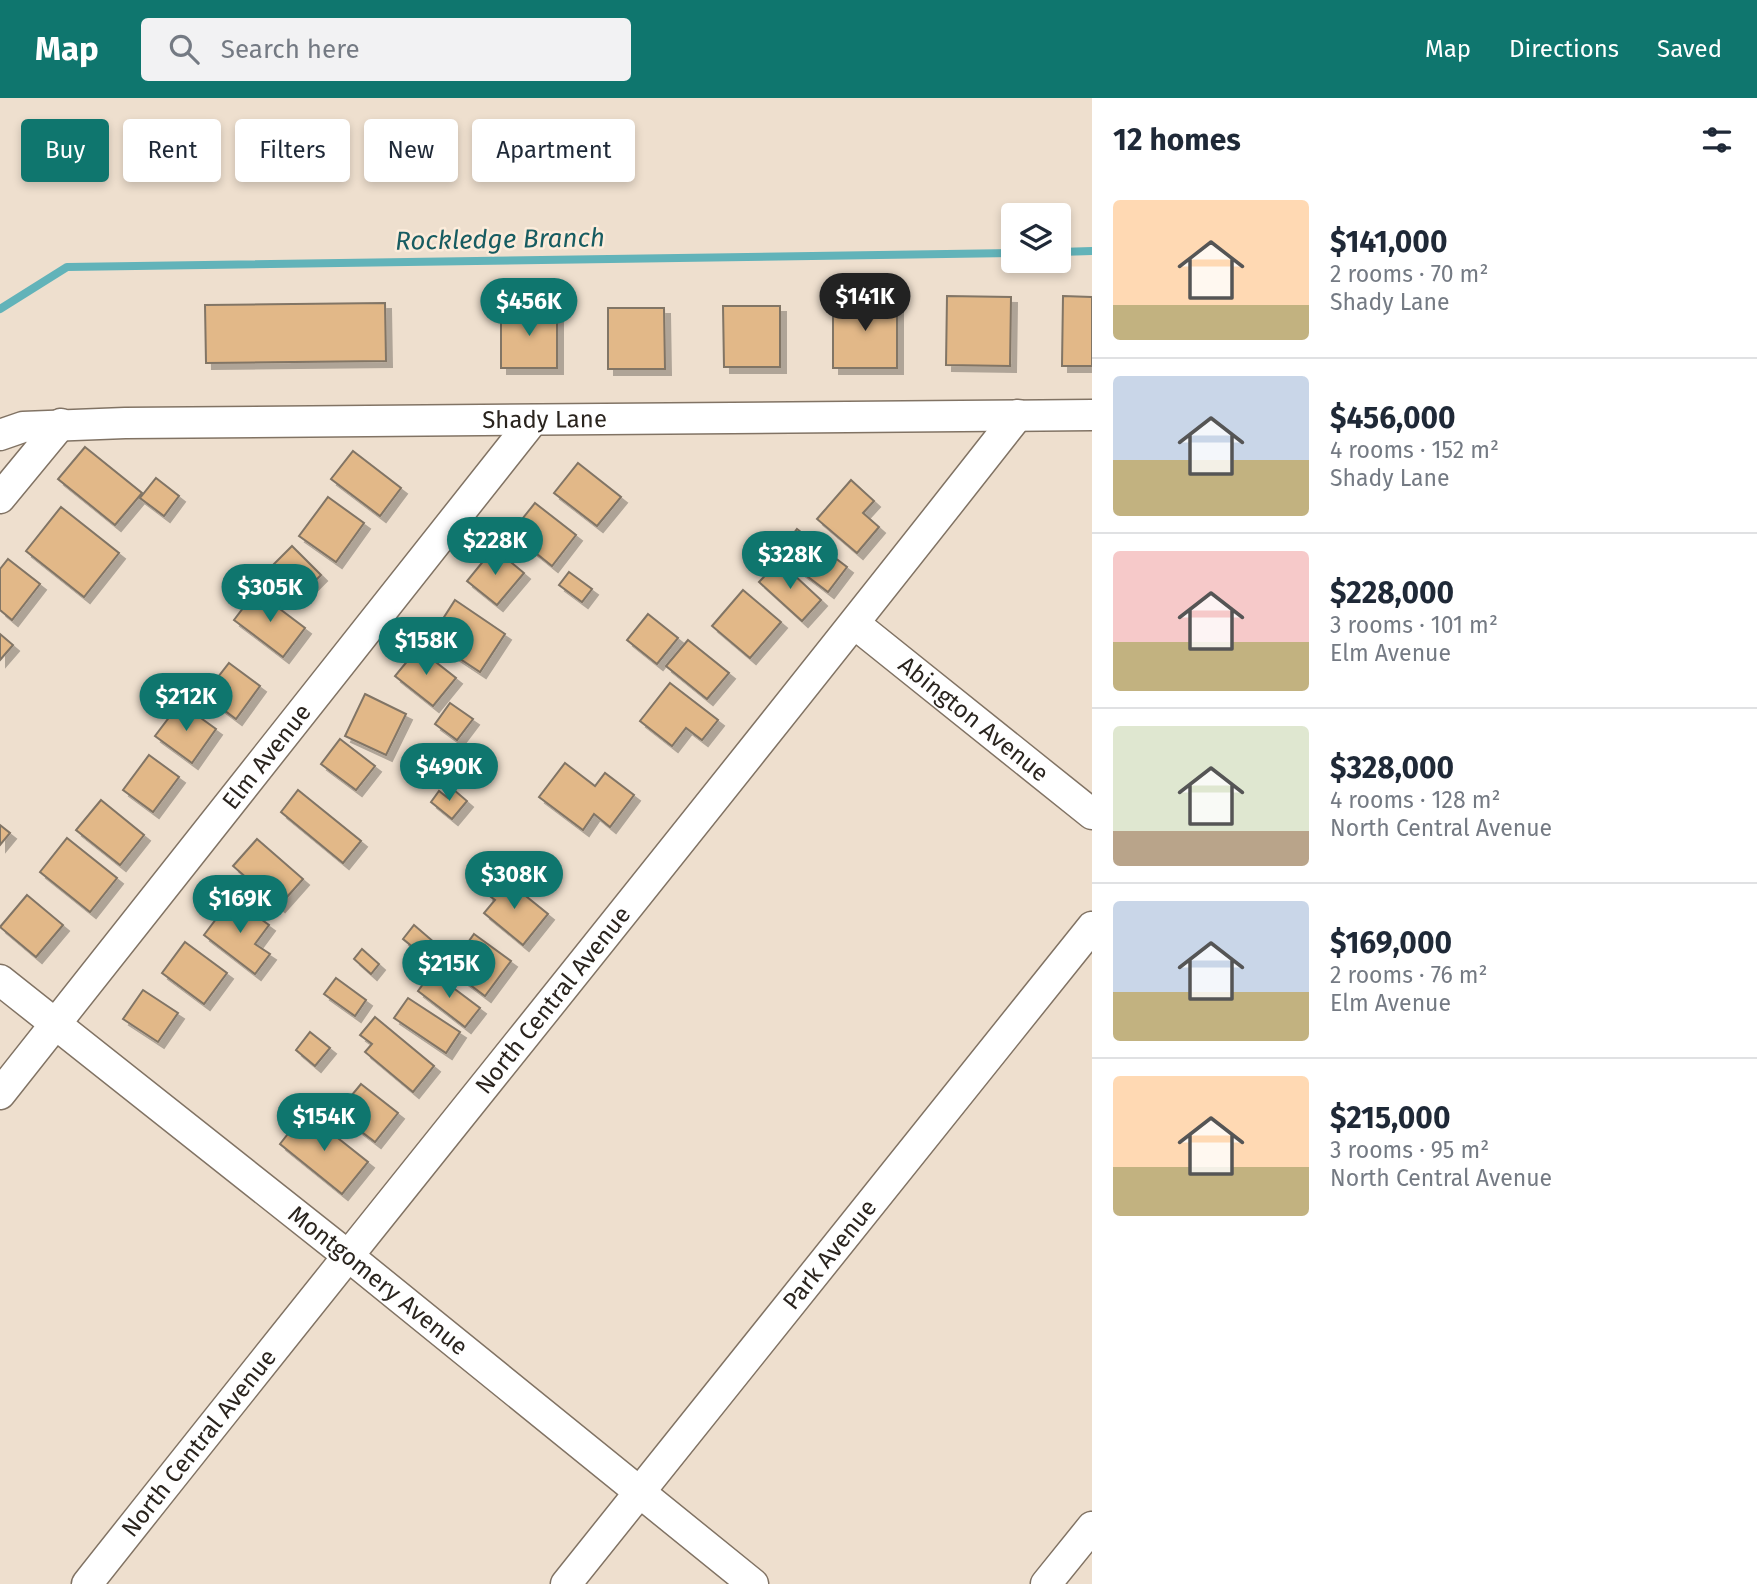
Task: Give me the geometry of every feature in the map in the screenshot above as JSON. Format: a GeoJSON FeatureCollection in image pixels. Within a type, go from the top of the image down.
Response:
{"type":"FeatureCollection","features":[{"type":"Feature","properties":{"kind":"street","name":"North Central Avenue"},"geometry":{"type":"LineString","coordinates":[[87,1584],[347,1255],[855,624],[1018,415]]}},
{"type":"Feature","properties":{"kind":"street","name":"Shady Lane"},"geometry":{"type":"LineString","coordinates":[[0,435],[23,427],[61,424],[1092,415]]}},
{"type":"Feature","properties":{"kind":"street","name":"Elm Avenue"},"geometry":{"type":"LineString","coordinates":[[0,1094],[533,420]]}},
{"type":"Feature","properties":{"kind":"street"},"geometry":{"type":"LineString","coordinates":[[0,498],[61,424]]}},
{"type":"Feature","properties":{"kind":"street","name":"Abington Avenue"},"geometry":{"type":"LineString","coordinates":[[855,624],[1092,814]]}},
{"type":"Feature","properties":{"kind":"street","name":"Park Avenue"},"geometry":{"type":"LineString","coordinates":[[566,1584],[1092,927]]}},
{"type":"Feature","properties":{"kind":"street","name":"Montgomery Avenue"},"geometry":{"type":"LineString","coordinates":[[0,980],[347,1255],[753,1584]]}},
{"type":"Feature","properties":{"kind":"street"},"geometry":{"type":"LineString","coordinates":[[1046,1584],[1092,1527]]}},
{"type":"Feature","properties":{"kind":"building"},"geometry":{"type":"Polygon","coordinates":[[[947,296],[1011,297],[1010,366],[946,365],[947,296]]]}},
{"type":"Feature","properties":{"kind":"building"},"geometry":{"type":"Polygon","coordinates":[[[1063,296],[1092,297],[1092,366],[1062,366],[1063,296]]]}},
{"type":"Feature","properties":{"kind":"building"},"geometry":{"type":"Polygon","coordinates":[[[833,298],[897,298],[897,368],[833,368],[833,298]]]}},
{"type":"Feature","properties":{"kind":"building"},"geometry":{"type":"Polygon","coordinates":[[[385,303],[386,361],[206,363],[205,305],[385,303]]]}},
{"type":"Feature","properties":{"kind":"building"},"geometry":{"type":"Polygon","coordinates":[[[723,306],[780,306],[780,367],[724,367],[723,306]]]}},
{"type":"Feature","properties":{"kind":"building"},"geometry":{"type":"Polygon","coordinates":[[[501,307],[557,307],[557,368],[501,368],[501,307]]]}},
{"type":"Feature","properties":{"kind":"building"},"geometry":{"type":"Polygon","coordinates":[[[608,308],[664,308],[665,369],[608,369],[608,308]]]}},
{"type":"Feature","properties":{"kind":"building"},"geometry":{"type":"Polygon","coordinates":[[[85,447],[142,493],[115,525],[58,479],[85,447]]]}},
{"type":"Feature","properties":{"kind":"building"},"geometry":{"type":"Polygon","coordinates":[[[353,451],[401,488],[380,516],[331,479],[353,451]]]}},
{"type":"Feature","properties":{"kind":"building"},"geometry":{"type":"Polygon","coordinates":[[[578,463],[621,497],[597,526],[554,493],[578,463]]]}},
{"type":"Feature","properties":{"kind":"building"},"geometry":{"type":"Polygon","coordinates":[[[156,478],[179,496],[164,516],[140,498],[156,478]]]}},
{"type":"Feature","properties":{"kind":"building"},"geometry":{"type":"Polygon","coordinates":[[[851,480],[874,501],[863,513],[879,527],[857,553],[817,519],[851,480]]]}},
{"type":"Feature","properties":{"kind":"building"},"geometry":{"type":"Polygon","coordinates":[[[328,497],[364,523],[336,562],[299,536],[328,497]]]}},
{"type":"Feature","properties":{"kind":"building"},"geometry":{"type":"Polygon","coordinates":[[[535,503],[576,535],[552,566],[511,533],[535,503]]]}},
{"type":"Feature","properties":{"kind":"building"},"geometry":{"type":"Polygon","coordinates":[[[61,507],[119,553],[84,597],[26,551],[61,507]]]}},
{"type":"Feature","properties":{"kind":"building"},"geometry":{"type":"Polygon","coordinates":[[[797,529],[847,567],[828,592],[778,554],[797,529]]]}},
{"type":"Feature","properties":{"kind":"building"},"geometry":{"type":"Polygon","coordinates":[[[292,546],[321,575],[295,601],[266,572],[292,546]]]}},
{"type":"Feature","properties":{"kind":"building"},"geometry":{"type":"Polygon","coordinates":[[[494,548],[524,573],[497,605],[467,581],[494,548]]]}},
{"type":"Feature","properties":{"kind":"building"},"geometry":{"type":"Polygon","coordinates":[[[8,559],[40,584],[12,620],[0,610],[0,569],[8,559]]]}},
{"type":"Feature","properties":{"kind":"building"},"geometry":{"type":"Polygon","coordinates":[[[779,561],[821,600],[802,621],[759,582],[779,561]]]}},
{"type":"Feature","properties":{"kind":"building"},"geometry":{"type":"Polygon","coordinates":[[[569,572],[592,589],[582,602],[559,585],[569,572]]]}},
{"type":"Feature","properties":{"kind":"building"},"geometry":{"type":"Polygon","coordinates":[[[743,590],[781,622],[750,658],[712,626],[743,590]]]}},
{"type":"Feature","properties":{"kind":"building"},"geometry":{"type":"Polygon","coordinates":[[[256,591],[305,628],[283,657],[234,620],[256,591]]]}},
{"type":"Feature","properties":{"kind":"building"},"geometry":{"type":"Polygon","coordinates":[[[455,600],[505,634],[480,672],[430,639],[455,600]]]}},
{"type":"Feature","properties":{"kind":"building"},"geometry":{"type":"Polygon","coordinates":[[[648,614],[678,638],[657,664],[627,640],[648,614]]]}},
{"type":"Feature","properties":{"kind":"building"},"geometry":{"type":"Polygon","coordinates":[[[0,634],[13,645],[0,660],[0,634]]]}},
{"type":"Feature","properties":{"kind":"building"},"geometry":{"type":"Polygon","coordinates":[[[688,640],[729,673],[707,699],[666,666],[688,640]]]}},
{"type":"Feature","properties":{"kind":"building"},"geometry":{"type":"Polygon","coordinates":[[[418,648],[456,678],[433,706],[395,676],[418,648]]]}},
{"type":"Feature","properties":{"kind":"building"},"geometry":{"type":"Polygon","coordinates":[[[229,663],[260,686],[236,719],[204,695],[229,663]]]}},
{"type":"Feature","properties":{"kind":"building"},"geometry":{"type":"Polygon","coordinates":[[[670,683],[718,720],[702,740],[686,728],[672,746],[640,721],[670,683]]]}},
{"type":"Feature","properties":{"kind":"building"},"geometry":{"type":"Polygon","coordinates":[[[365,694],[406,714],[386,755],[345,736],[365,694]]]}},
{"type":"Feature","properties":{"kind":"building"},"geometry":{"type":"Polygon","coordinates":[[[180,703],[216,729],[192,763],[155,736],[180,703]]]}},
{"type":"Feature","properties":{"kind":"building"},"geometry":{"type":"Polygon","coordinates":[[[450,703],[473,719],[457,740],[435,724],[450,703]]]}},
{"type":"Feature","properties":{"kind":"building"},"geometry":{"type":"Polygon","coordinates":[[[340,739],[375,766],[356,790],[321,764],[340,739]]]}},
{"type":"Feature","properties":{"kind":"building"},"geometry":{"type":"Polygon","coordinates":[[[149,755],[179,777],[153,812],[123,790],[149,755]]]}},
{"type":"Feature","properties":{"kind":"building"},"geometry":{"type":"Polygon","coordinates":[[[565,763],[595,786],[605,773],[634,795],[610,827],[594,814],[583,830],[539,797],[565,763]]]}},
{"type":"Feature","properties":{"kind":"building"},"geometry":{"type":"Polygon","coordinates":[[[298,790],[361,841],[343,863],[281,812],[298,790]]]}},
{"type":"Feature","properties":{"kind":"building"},"geometry":{"type":"Polygon","coordinates":[[[454,790],[467,801],[452,819],[431,802],[439,791],[448,798],[454,790]]]}},
{"type":"Feature","properties":{"kind":"building"},"geometry":{"type":"Polygon","coordinates":[[[101,800],[144,835],[120,865],[76,830],[101,800]]]}},
{"type":"Feature","properties":{"kind":"building"},"geometry":{"type":"Polygon","coordinates":[[[0,825],[10,833],[0,845],[0,825]]]}},
{"type":"Feature","properties":{"kind":"building"},"geometry":{"type":"Polygon","coordinates":[[[67,838],[117,878],[90,912],[40,872],[67,838]]]}},
{"type":"Feature","properties":{"kind":"building"},"geometry":{"type":"Polygon","coordinates":[[[257,839],[303,879],[279,906],[233,866],[257,839]]]}},
{"type":"Feature","properties":{"kind":"building"},"geometry":{"type":"Polygon","coordinates":[[[501,876],[548,914],[523,945],[484,913],[495,900],[487,894],[501,876]]]}},
{"type":"Feature","properties":{"kind":"building"},"geometry":{"type":"Polygon","coordinates":[[[27,895],[63,925],[36,957],[0,927],[27,895]]]}},
{"type":"Feature","properties":{"kind":"building"},"geometry":{"type":"Polygon","coordinates":[[[232,898],[269,925],[255,944],[270,954],[255,974],[204,935],[232,898]]]}},
{"type":"Feature","properties":{"kind":"building"},"geometry":{"type":"Polygon","coordinates":[[[414,925],[435,943],[424,956],[403,939],[414,925]]]}},
{"type":"Feature","properties":{"kind":"building"},"geometry":{"type":"Polygon","coordinates":[[[474,934],[511,961],[485,996],[449,969],[474,934]]]}},
{"type":"Feature","properties":{"kind":"building"},"geometry":{"type":"Polygon","coordinates":[[[185,942],[227,973],[204,1004],[162,973],[185,942]]]}},
{"type":"Feature","properties":{"kind":"building"},"geometry":{"type":"Polygon","coordinates":[[[362,949],[379,964],[371,974],[354,959],[362,949]]]}},
{"type":"Feature","properties":{"kind":"building"},"geometry":{"type":"Polygon","coordinates":[[[432,972],[480,1008],[465,1027],[418,991],[432,972]]]}},
{"type":"Feature","properties":{"kind":"building"},"geometry":{"type":"Polygon","coordinates":[[[336,978],[366,1000],[355,1016],[324,994],[336,978]]]}},
{"type":"Feature","properties":{"kind":"building"},"geometry":{"type":"Polygon","coordinates":[[[143,990],[178,1013],[158,1042],[123,1019],[143,990]]]}},
{"type":"Feature","properties":{"kind":"building"},"geometry":{"type":"Polygon","coordinates":[[[408,998],[460,1032],[446,1053],[394,1018],[408,998]]]}},
{"type":"Feature","properties":{"kind":"building"},"geometry":{"type":"Polygon","coordinates":[[[375,1017],[434,1066],[413,1092],[365,1052],[372,1044],[360,1035],[375,1017]]]}},
{"type":"Feature","properties":{"kind":"building"},"geometry":{"type":"Polygon","coordinates":[[[310,1032],[330,1048],[315,1066],[296,1050],[310,1032]]]}},
{"type":"Feature","properties":{"kind":"building"},"geometry":{"type":"Polygon","coordinates":[[[361,1084],[398,1113],[375,1142],[337,1113],[361,1084]]]}},
{"type":"Feature","properties":{"kind":"building"},"geometry":{"type":"Polygon","coordinates":[[[305,1112],[368,1162],[342,1194],[280,1144],[305,1112]]]}},
{"type":"Feature","properties":{"kind":"waterway","name":"Rockledge Branch"},"geometry":{"type":"LineString","coordinates":[[1071,252],[1092,251]]}},
{"type":"Feature","properties":{"kind":"waterway","name":"Rockledge Branch"},"geometry":{"type":"LineString","coordinates":[[0,309],[67,267],[1001,253]]}}]}
